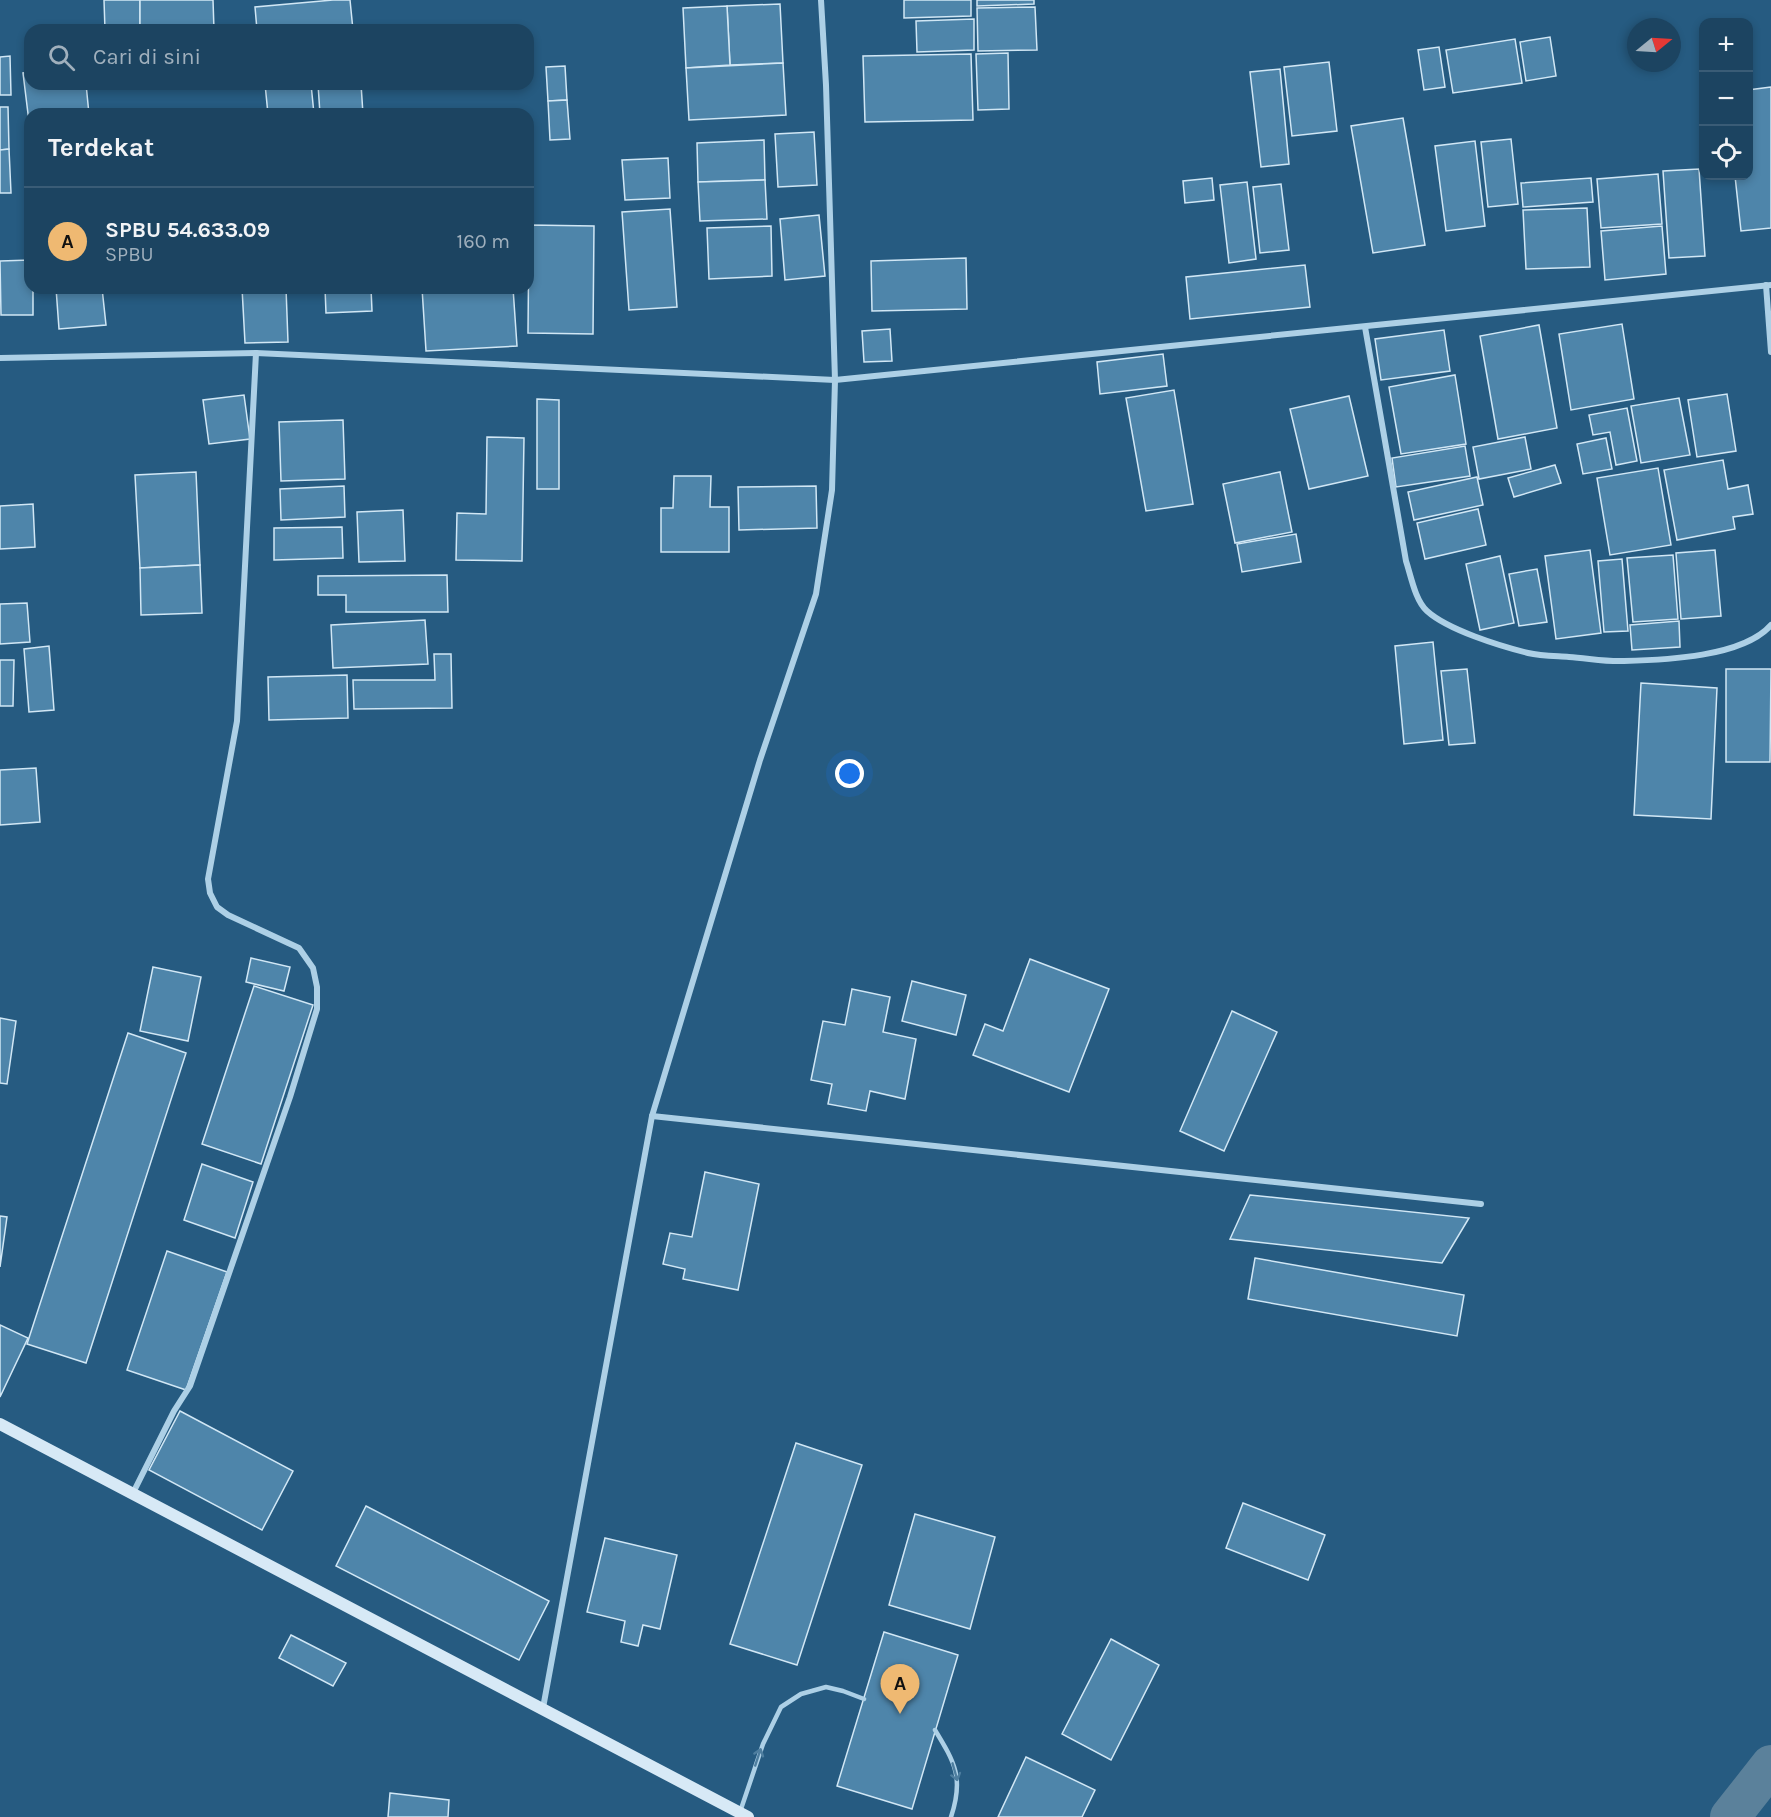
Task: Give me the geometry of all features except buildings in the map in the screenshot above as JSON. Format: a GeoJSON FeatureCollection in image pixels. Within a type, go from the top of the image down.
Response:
{"type":"FeatureCollection","features":[{"type":"Feature","properties":{"kind":"main road"},"geometry":{"type":"LineString","coordinates":[[0,1424],[744,1815]]}},
{"type":"Feature","properties":{"kind":"street"},"geometry":{"type":"LineString","coordinates":[[543,1708],[652,1116],[760,760],[816,594],[832,490],[835,380],[826,85],[820,0]]}},
{"type":"Feature","properties":{"kind":"street"},"geometry":{"type":"LineString","coordinates":[[0,358],[256,353],[835,380],[1768,285],[1771,352]]}},
{"type":"Feature","properties":{"kind":"street"},"geometry":{"type":"LineString","coordinates":[[1365,327],[1406,561],[1417,593],[1425,609],[1431,614],[1472,635],[1530,654],[1622,661],[1714,653],[1748,642],[1764,633],[1771,625]]}},
{"type":"Feature","properties":{"kind":"street"},"geometry":{"type":"LineString","coordinates":[[132,1494],[174,1411],[190,1386],[290,1097],[317,1009],[317,987],[313,968],[299,948],[228,915],[218,907],[210,893],[208,879],[237,721],[256,353]]}},
{"type":"Feature","properties":{"kind":"street"},"geometry":{"type":"LineString","coordinates":[[652,1116],[1481,1204]]}},
{"type":"Feature","properties":{"kind":"lane"},"geometry":{"type":"LineString","coordinates":[[744,1815],[763,1744],[781,1707],[801,1694],[826,1687],[864,1699]]}},
{"type":"Feature","properties":{"kind":"lane"},"geometry":{"type":"LineString","coordinates":[[935,1730],[949,1754],[958,1779],[951,1817]]}},
{"type":"Feature","properties":{"kind":"waterway"},"geometry":{"type":"LineString","coordinates":[[1730,1817],[1771,1765]]}},
{"type":"Feature","properties":{"kind":"place","name":"SPBU 54.633.09"},"geometry":{"type":"Point","coordinates":[900,1714]}}]}
